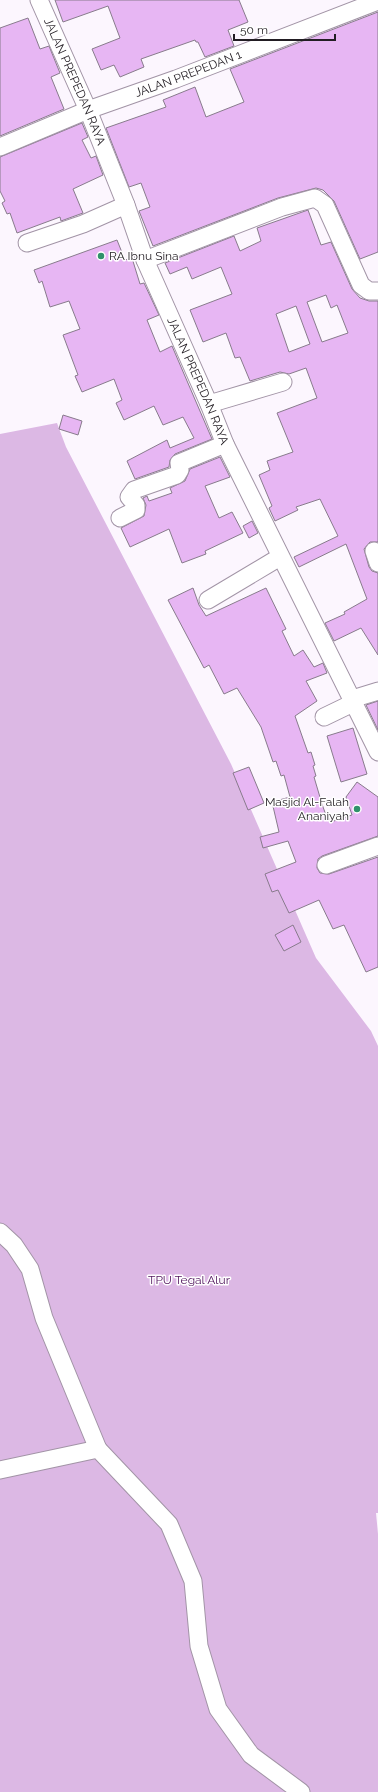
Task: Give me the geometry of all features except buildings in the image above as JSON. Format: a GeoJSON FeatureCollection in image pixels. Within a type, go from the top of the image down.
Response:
{"type":"FeatureCollection","features":[{"type":"Feature","properties":{"kind":"street","name":"JALAN PREPEDAN RAYA"},"geometry":{"type":"LineString","coordinates":[[39,0],[88,110],[126,206],[145,260],[209,404],[224,444],[378,752]]}},
{"type":"Feature","properties":{"kind":"street","name":"JALAN PREPEDAN 1"},"geometry":{"type":"LineString","coordinates":[[0,147],[88,110],[176,79],[375,1]]}},
{"type":"Feature","properties":{"kind":"street"},"geometry":{"type":"LineString","coordinates":[[145,260],[282,207],[315,198],[324,203],[361,285],[369,291],[378,291]]}},
{"type":"Feature","properties":{"kind":"street"},"geometry":{"type":"LineString","coordinates":[[27,243],[83,224],[126,206]]}},
{"type":"Feature","properties":{"kind":"street"},"geometry":{"type":"LineString","coordinates":[[209,404],[284,382]]}},
{"type":"Feature","properties":{"kind":"street"},"geometry":{"type":"LineString","coordinates":[[120,518],[136,510],[136,505],[130,497],[134,490],[177,475],[180,470],[179,463],[224,444]]}},
{"type":"Feature","properties":{"kind":"street"},"geometry":{"type":"LineString","coordinates":[[208,600],[280,557]]}},
{"type":"Feature","properties":{"kind":"street"},"geometry":{"type":"LineString","coordinates":[[324,717],[352,701],[378,691]]}},
{"type":"Feature","properties":{"kind":"street"},"geometry":{"type":"LineString","coordinates":[[326,865],[378,846]]}},
{"type":"Feature","properties":{"kind":"street"},"geometry":{"type":"LineString","coordinates":[[0,1232],[14,1245],[30,1269],[44,1318],[98,1449],[168,1524],[193,1581],[198,1646],[218,1709],[251,1755],[301,1792]]}},
{"type":"Feature","properties":{"kind":"street"},"geometry":{"type":"LineString","coordinates":[[0,1470],[98,1449]]}},
{"type":"Feature","properties":{"kind":"green space","name":"TPU Tegal Alur"},"geometry":{"type":"Polygon","coordinates":[[[57,423],[66,447],[231,764],[316,958],[371,1031],[378,1046],[378,1513],[376,1513],[378,1534],[378,1792],[0,1792],[0,434],[57,423]]]}},
{"type":"Feature","properties":{"kind":"place","name":"RA Ibnu Sina"},"geometry":{"type":"Point","coordinates":[101,256]}},
{"type":"Feature","properties":{"kind":"place","name":"Masjid Al-Falah Ananiyah"},"geometry":{"type":"Point","coordinates":[357,809]}}]}
